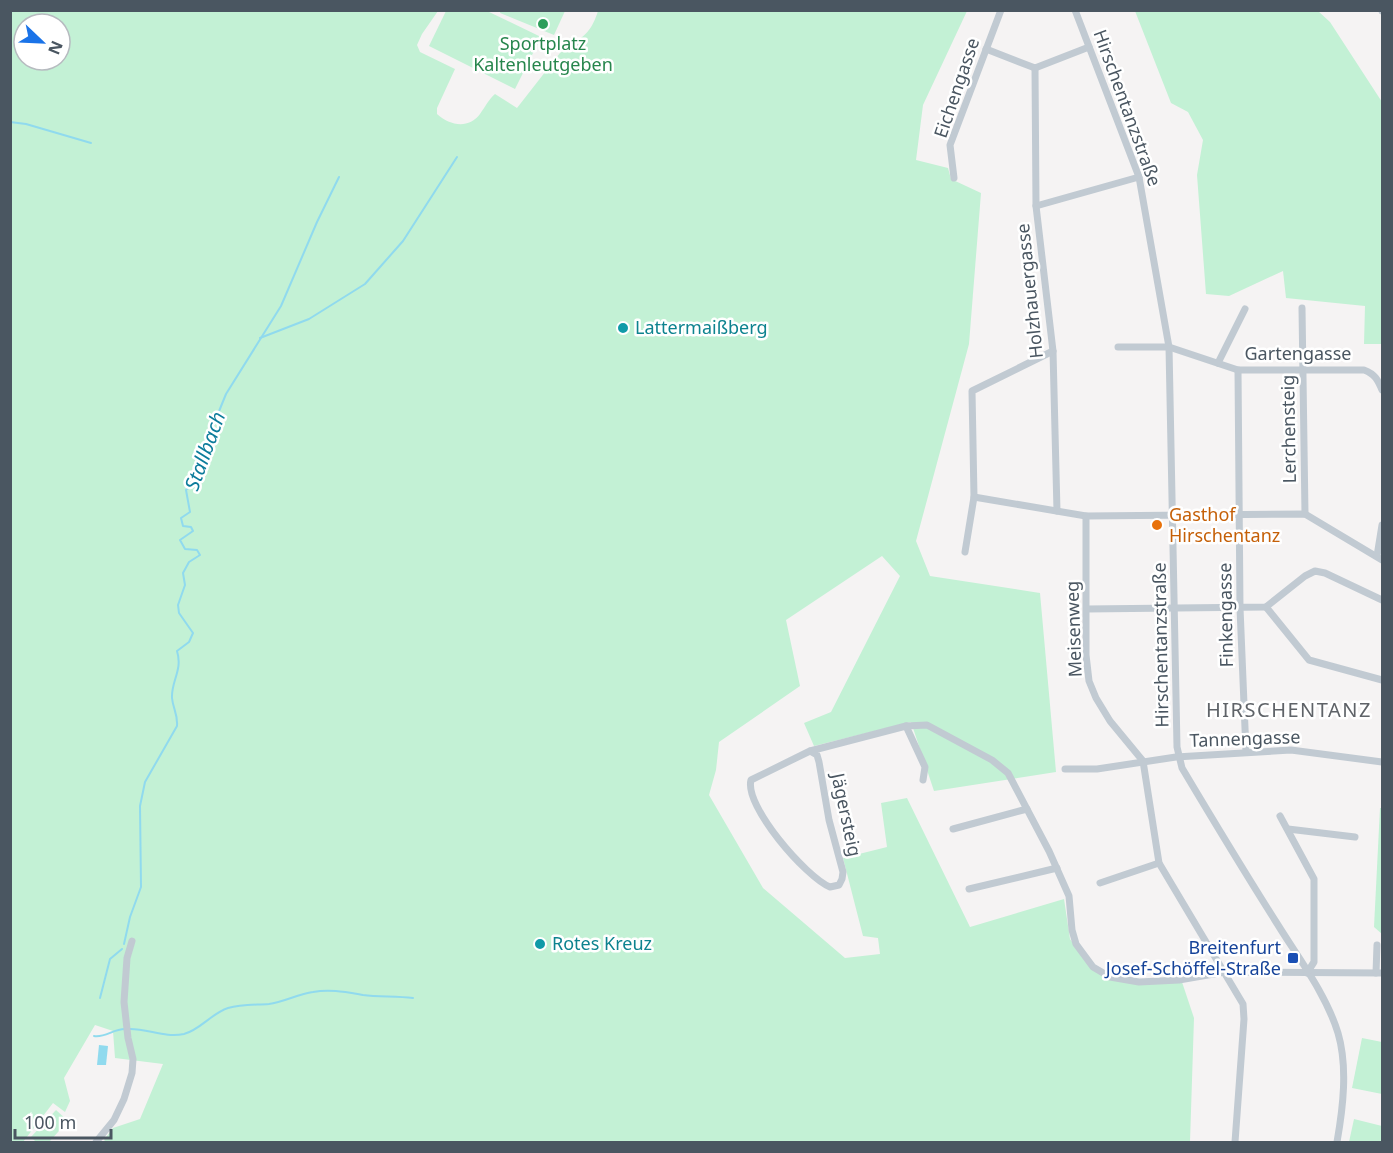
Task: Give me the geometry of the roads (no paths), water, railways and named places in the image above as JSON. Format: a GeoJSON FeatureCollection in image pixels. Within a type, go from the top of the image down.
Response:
{"type":"FeatureCollection","features":[{"type":"Feature","properties":{"kind":"street","name":"Eichengasse"},"geometry":{"type":"LineString","coordinates":[[954,178],[950,145],[1001,10]]}},
{"type":"Feature","properties":{"kind":"street","name":"Hirschentanzstraße"},"geometry":{"type":"LineString","coordinates":[[1075,10],[1139,177],[1169,347],[1179,757],[1182,768],[1307,973],[1339,1035],[1343,1094],[1337,1143]]}},
{"type":"Feature","properties":{"kind":"street"},"geometry":{"type":"LineString","coordinates":[[986,49],[1035,68],[1089,47]]}},
{"type":"Feature","properties":{"kind":"street","name":"Holzhauergasse"},"geometry":{"type":"LineString","coordinates":[[1035,68],[1036,206],[1053,351],[1057,511]]}},
{"type":"Feature","properties":{"kind":"street"},"geometry":{"type":"LineString","coordinates":[[1036,206],[1139,177]]}},
{"type":"Feature","properties":{"kind":"street","name":"Lerchensteig"},"geometry":{"type":"LineString","coordinates":[[1302,308],[1305,514]]}},
{"type":"Feature","properties":{"kind":"street"},"geometry":{"type":"LineString","coordinates":[[1218,363],[1245,309]]}},
{"type":"Feature","properties":{"kind":"street","name":"Gartengasse"},"geometry":{"type":"LineString","coordinates":[[1118,347],[1169,347],[1238,370],[1364,370],[1372,373],[1383,390]]}},
{"type":"Feature","properties":{"kind":"street"},"geometry":{"type":"LineString","coordinates":[[965,552],[974,497],[972,391],[1053,351]]}},
{"type":"Feature","properties":{"kind":"street","name":"Finkengasse"},"geometry":{"type":"LineString","coordinates":[[1238,370],[1240,608],[1246,752]]}},
{"type":"Feature","properties":{"kind":"street"},"geometry":{"type":"LineString","coordinates":[[974,497],[1086,516],[1305,514],[1380,558],[1383,525]]}},
{"type":"Feature","properties":{"kind":"street","name":"Meisenweg"},"geometry":{"type":"LineString","coordinates":[[1086,516],[1086,655],[1091,687],[1110,721],[1143,761]]}},
{"type":"Feature","properties":{"kind":"street"},"geometry":{"type":"LineString","coordinates":[[1087,609],[1266,607],[1305,576],[1315,572],[1325,573],[1383,600]]}},
{"type":"Feature","properties":{"kind":"street"},"geometry":{"type":"LineString","coordinates":[[1266,607],[1309,660],[1383,680]]}},
{"type":"Feature","properties":{"kind":"street"},"geometry":{"type":"LineString","coordinates":[[810,751],[906,726],[922,725],[930,726],[1001,766],[1008,773],[1028,809],[1069,896],[1072,930],[1076,944],[1093,968],[1110,977],[1139,982],[1179,980],[1225,972],[1379,973],[1377,945]]}},
{"type":"Feature","properties":{"kind":"street"},"geometry":{"type":"LineString","coordinates":[[906,726],[925,767],[923,780]]}},
{"type":"Feature","properties":{"kind":"street","name":"Tannengasse"},"geometry":{"type":"LineString","coordinates":[[1179,757],[1291,750],[1383,762]]}},
{"type":"Feature","properties":{"kind":"street","name":"Jägersteig"},"geometry":{"type":"LineString","coordinates":[[810,751],[817,755],[819,762],[829,820],[843,872],[843,879],[836,887],[827,886],[810,875],[774,834],[751,793],[751,780],[810,751]]}},
{"type":"Feature","properties":{"kind":"street"},"geometry":{"type":"LineString","coordinates":[[1065,769],[1097,769],[1179,757]]}},
{"type":"Feature","properties":{"kind":"street"},"geometry":{"type":"LineString","coordinates":[[1143,761],[1159,862],[1242,999],[1244,1010],[1235,1143]]}},
{"type":"Feature","properties":{"kind":"street"},"geometry":{"type":"LineString","coordinates":[[953,829],[1028,809]]}},
{"type":"Feature","properties":{"kind":"street"},"geometry":{"type":"LineString","coordinates":[[1280,816],[1314,879],[1314,962],[1307,973]]}},
{"type":"Feature","properties":{"kind":"street"},"geometry":{"type":"LineString","coordinates":[[1288,830],[1355,837]]}},
{"type":"Feature","properties":{"kind":"street"},"geometry":{"type":"LineString","coordinates":[[1101,883],[1159,862]]}},
{"type":"Feature","properties":{"kind":"street"},"geometry":{"type":"LineString","coordinates":[[969,889],[1057,868]]}},
{"type":"Feature","properties":{"kind":"street"},"geometry":{"type":"LineString","coordinates":[[96,1143],[114,1120],[124,1099],[132,1072],[133,1059],[123,1002],[126,992],[127,958],[132,941]]}},
{"type":"Feature","properties":{"kind":"water"},"geometry":{"type":"Polygon","coordinates":[[[99,1045],[108,1046],[106,1065],[97,1065],[99,1045]]]}},
{"type":"Feature","properties":{"kind":"waterway"},"geometry":{"type":"LineString","coordinates":[[10,122],[26,124],[91,143]]}},
{"type":"Feature","properties":{"kind":"waterway"},"geometry":{"type":"LineString","coordinates":[[260,338],[309,319],[365,284],[403,241],[457,157]]}},
{"type":"Feature","properties":{"kind":"waterway","name":"Stallbach"},"geometry":{"type":"LineString","coordinates":[[124,944],[130,917],[141,887],[140,806],[145,782],[177,726],[172,698],[179,664],[177,651],[189,642],[193,633],[179,613],[178,605],[185,585],[183,573],[189,562],[200,555],[197,550],[185,549],[180,540],[193,531],[191,527],[183,526],[181,518],[190,512],[186,490],[196,480],[198,463],[226,394],[281,306],[339,177]]}},
{"type":"Feature","properties":{"kind":"waterway","name":"Stallbach"},"geometry":{"type":"LineString","coordinates":[[100,998],[110,959],[122,949]]}},
{"type":"Feature","properties":{"kind":"waterway"},"geometry":{"type":"LineString","coordinates":[[130,1029],[170,1035],[184,1034],[228,1008],[275,1003],[319,991],[413,998]]}},
{"type":"Feature","properties":{"kind":"waterway"},"geometry":{"type":"LineString","coordinates":[[94,1036],[125,1029]]}},
{"type":"Feature","properties":{"kind":"place","name":"Sportplatz Kaltenleutgeben"},"geometry":{"type":"Point","coordinates":[543,24]}},
{"type":"Feature","properties":{"kind":"place","name":"Lattermaißberg"},"geometry":{"type":"Point","coordinates":[623,328]}},
{"type":"Feature","properties":{"kind":"place","name":"Gasthof Hirschentanz"},"geometry":{"type":"Point","coordinates":[1157,525]}},
{"type":"Feature","properties":{"kind":"place","name":"Rotes Kreuz"},"geometry":{"type":"Point","coordinates":[540,944]}},
{"type":"Feature","properties":{"kind":"place","name":"Breitenfurt Josef-Schöffel-Straße"},"geometry":{"type":"Point","coordinates":[1293,958]}},
{"type":"Feature","properties":{"kind":"district","name":"HIRSCHENTANZ"},"geometry":{"type":"Point","coordinates":[1289,710]}}]}
